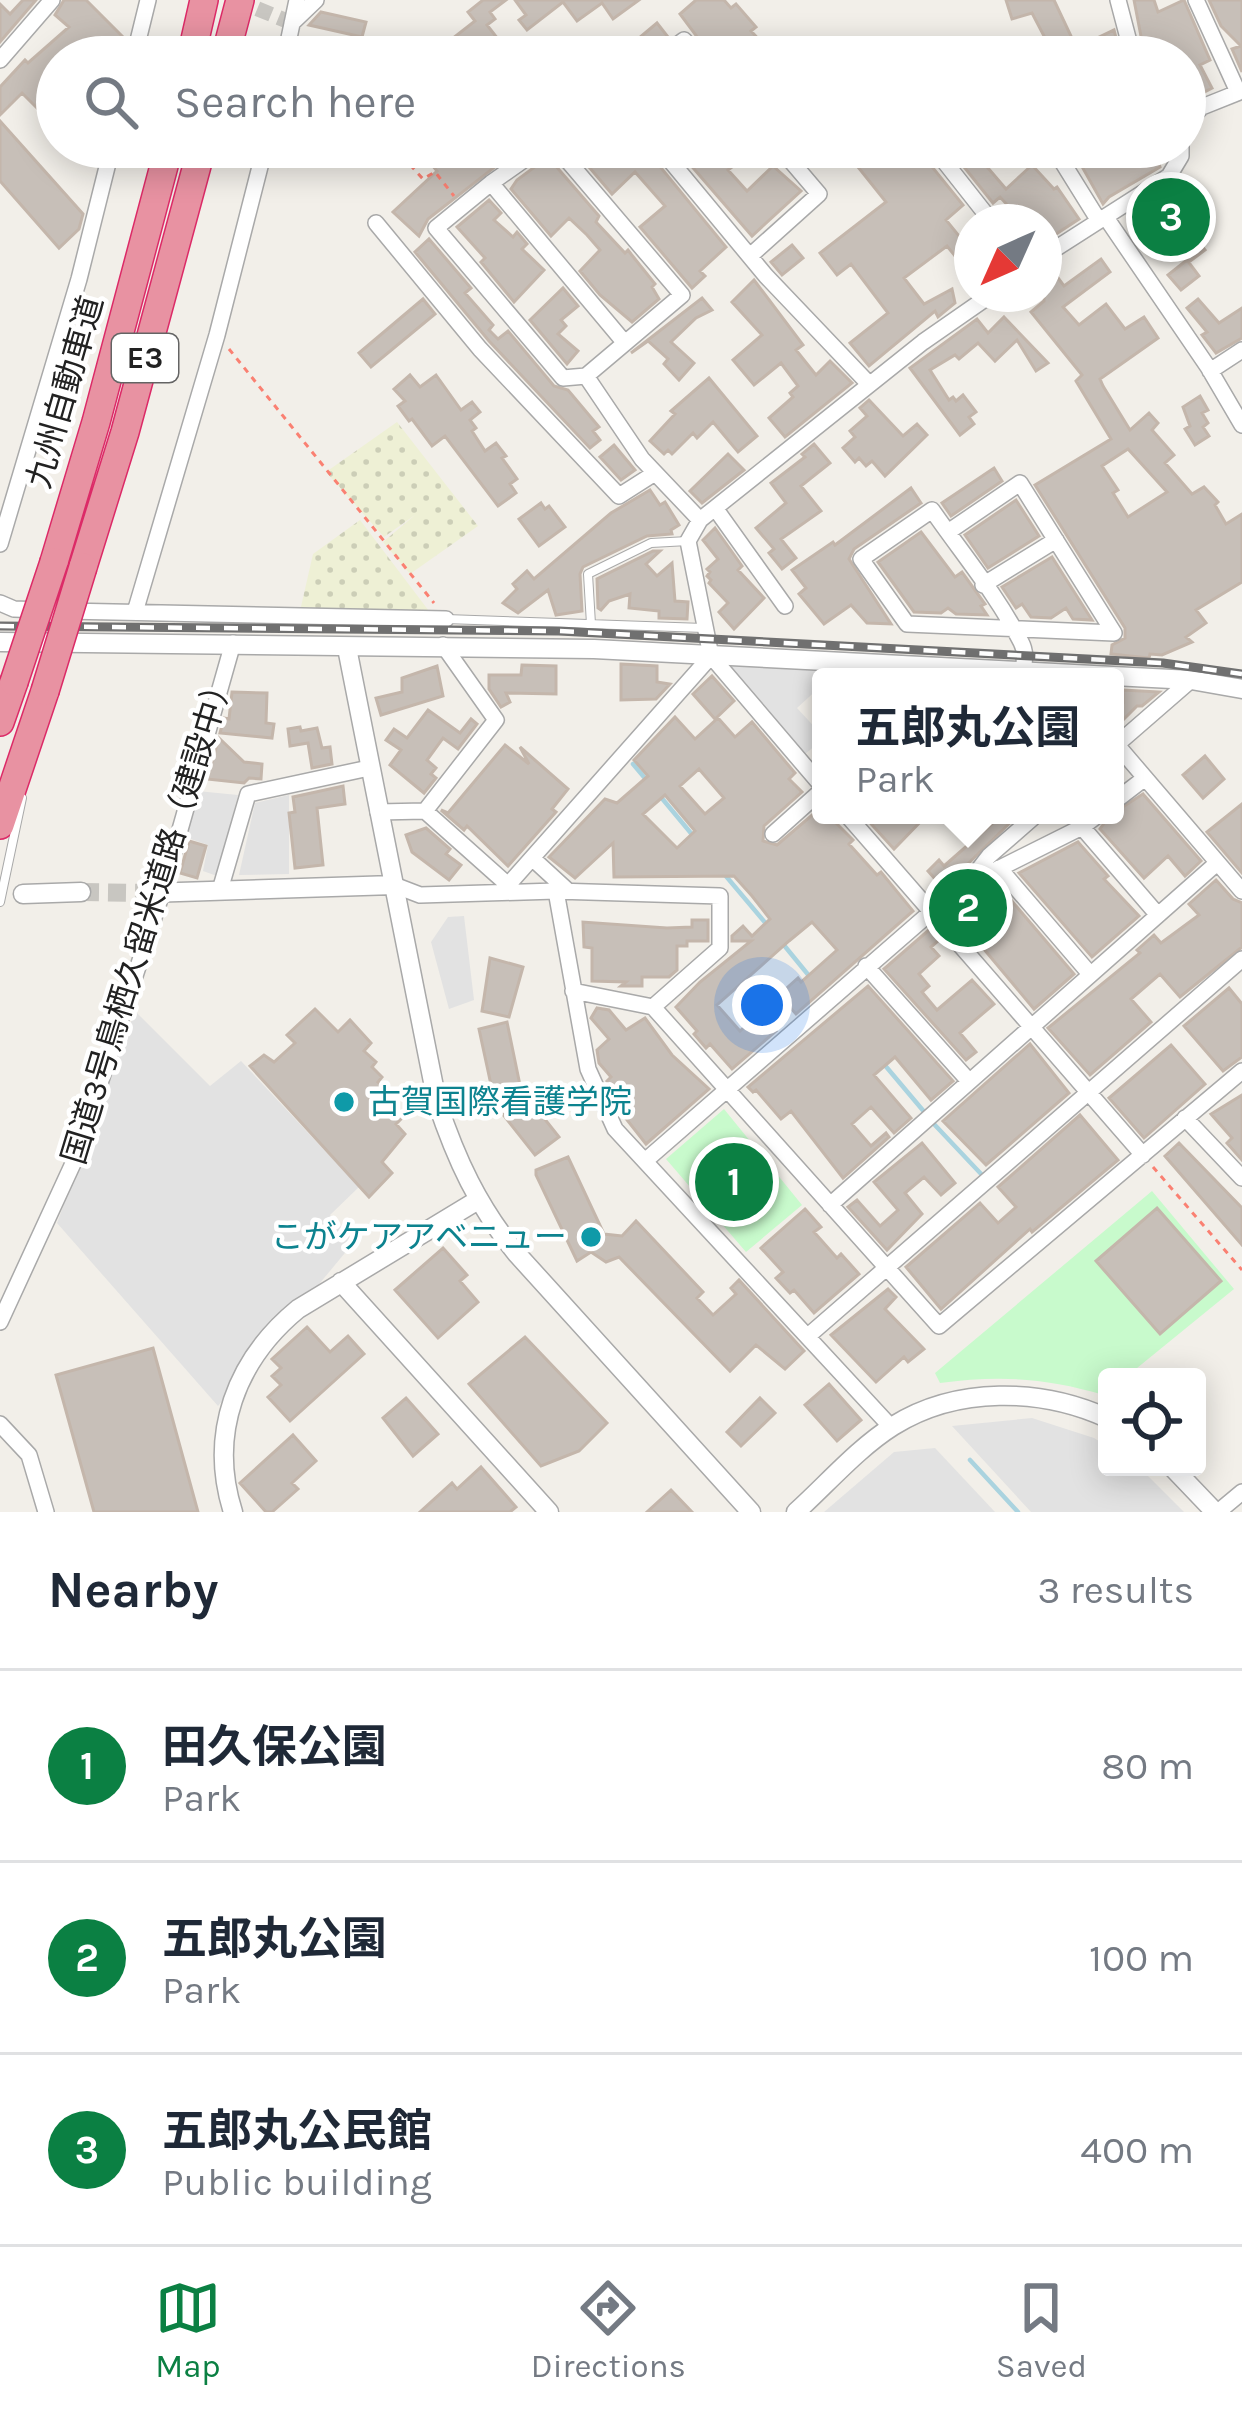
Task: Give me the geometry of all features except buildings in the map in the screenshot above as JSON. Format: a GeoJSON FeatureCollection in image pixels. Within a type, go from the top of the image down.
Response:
{"type":"FeatureCollection","features":[{"type":"Feature","properties":{"kind":"highway"},"geometry":{"type":"LineString","coordinates":[[196,36],[205,0]]}},
{"type":"Feature","properties":{"kind":"highway"},"geometry":{"type":"LineString","coordinates":[[231,36],[240,0]]}},
{"type":"Feature","properties":{"kind":"highway","name":"九州自動車道"},"geometry":{"type":"LineString","coordinates":[[0,722],[54,562],[163,168]]}},
{"type":"Feature","properties":{"kind":"highway","name":"九州自動車道"},"geometry":{"type":"LineString","coordinates":[[0,825],[125,432],[196,168]]}},
{"type":"Feature","properties":{"kind":"street"},"geometry":{"type":"LineString","coordinates":[[0,60],[52,0]]}},
{"type":"Feature","properties":{"kind":"street"},"geometry":{"type":"LineString","coordinates":[[139,36],[148,0]]}},
{"type":"Feature","properties":{"kind":"street"},"geometry":{"type":"LineString","coordinates":[[289,36],[297,0]]}},
{"type":"Feature","properties":{"kind":"street"},"geometry":{"type":"LineString","coordinates":[[292,23],[316,0]]}},
{"type":"Feature","properties":{"kind":"street"},"geometry":{"type":"LineString","coordinates":[[1118,0],[1127,36]]}},
{"type":"Feature","properties":{"kind":"street"},"geometry":{"type":"LineString","coordinates":[[1196,0],[1240,92],[1206,105]]}},
{"type":"Feature","properties":{"kind":"street"},"geometry":{"type":"LineString","coordinates":[[0,544],[79,279],[107,168]]}},
{"type":"Feature","properties":{"kind":"street"},"geometry":{"type":"LineString","coordinates":[[135,612],[218,334],[260,168]]}},
{"type":"Feature","properties":{"kind":"street"},"geometry":{"type":"LineString","coordinates":[[512,168],[436,229],[562,378],[586,376],[682,295],[574,168]]}},
{"type":"Feature","properties":{"kind":"street"},"geometry":{"type":"LineString","coordinates":[[677,168],[750,256],[869,384]]}},
{"type":"Feature","properties":{"kind":"street"},"geometry":{"type":"LineString","coordinates":[[750,256],[819,194],[797,168]]}},
{"type":"Feature","properties":{"kind":"street"},"geometry":{"type":"LineString","coordinates":[[950,168],[978,204]]}},
{"type":"Feature","properties":{"kind":"street"},"geometry":{"type":"LineString","coordinates":[[1067,168],[1210,371],[1242,425]]}},
{"type":"Feature","properties":{"kind":"street"},"geometry":{"type":"LineString","coordinates":[[1062,245],[1169,176],[1174,168]]}},
{"type":"Feature","properties":{"kind":"street"},"geometry":{"type":"LineString","coordinates":[[491,183],[624,342]]}},
{"type":"Feature","properties":{"kind":"street"},"geometry":{"type":"LineString","coordinates":[[376,223],[480,349],[619,496],[656,473]]}},
{"type":"Feature","properties":{"kind":"street"},"geometry":{"type":"LineString","coordinates":[[812,777],[711,656],[688,541],[700,520],[967,312]]}},
{"type":"Feature","properties":{"kind":"street"},"geometry":{"type":"LineString","coordinates":[[1210,371],[1242,350]]}},
{"type":"Feature","properties":{"kind":"street"},"geometry":{"type":"LineString","coordinates":[[586,376],[656,473],[700,520]]}},
{"type":"Feature","properties":{"kind":"street"},"geometry":{"type":"LineString","coordinates":[[948,532],[1020,483],[1114,633],[1012,629],[907,625],[861,559],[932,510],[948,532],[1012,629],[1023,645],[1023,668]]}},
{"type":"Feature","properties":{"kind":"street"},"geometry":{"type":"LineString","coordinates":[[715,508],[785,606]]}},
{"type":"Feature","properties":{"kind":"street"},"geometry":{"type":"LineString","coordinates":[[983,585],[1056,540]]}},
{"type":"Feature","properties":{"kind":"street"},"geometry":{"type":"LineString","coordinates":[[0,602],[14,609],[446,619]]}},
{"type":"Feature","properties":{"kind":"street"},"geometry":{"type":"LineString","coordinates":[[0,642],[346,648],[443,645],[978,668]]}},
{"type":"Feature","properties":{"kind":"street","name":"国道3号鳥栖久留米道路（建設中）"},"geometry":{"type":"LineString","coordinates":[[0,1322],[76,1157],[233,643]]}},
{"type":"Feature","properties":{"kind":"street"},"geometry":{"type":"LineString","coordinates":[[425,811],[496,720],[443,645]]}},
{"type":"Feature","properties":{"kind":"street"},"geometry":{"type":"LineString","coordinates":[[346,648],[437,1102],[456,1160],[517,1254],[751,1512]]}},
{"type":"Feature","properties":{"kind":"street"},"geometry":{"type":"LineString","coordinates":[[505,889],[711,656]]}},
{"type":"Feature","properties":{"kind":"street"},"geometry":{"type":"LineString","coordinates":[[1124,676],[1242,689]]}},
{"type":"Feature","properties":{"kind":"street"},"geometry":{"type":"LineString","coordinates":[[1124,739],[1191,680]]}},
{"type":"Feature","properties":{"kind":"street"},"geometry":{"type":"LineString","coordinates":[[1124,755],[1242,891]]}},
{"type":"Feature","properties":{"kind":"street"},"geometry":{"type":"LineString","coordinates":[[220,890],[248,794],[369,768]]}},
{"type":"Feature","properties":{"kind":"street"},"geometry":{"type":"LineString","coordinates":[[1124,794],[1144,778]]}},
{"type":"Feature","properties":{"kind":"street"},"geometry":{"type":"LineString","coordinates":[[773,834],[812,797]]}},
{"type":"Feature","properties":{"kind":"street"},"geometry":{"type":"LineString","coordinates":[[378,812],[425,811],[505,889]]}},
{"type":"Feature","properties":{"kind":"street"},"geometry":{"type":"LineString","coordinates":[[855,824],[1143,1155]]}},
{"type":"Feature","properties":{"kind":"street"},"geometry":{"type":"LineString","coordinates":[[966,885],[989,856],[1026,824]]}},
{"type":"Feature","properties":{"kind":"street"},"geometry":{"type":"LineString","coordinates":[[645,1161],[931,911],[966,885],[1086,824]]}},
{"type":"Feature","properties":{"kind":"street"},"geometry":{"type":"LineString","coordinates":[[1082,827],[1157,914]]}},
{"type":"Feature","properties":{"kind":"street"},"geometry":{"type":"LineString","coordinates":[[532,858],[562,891],[572,991],[588,1069],[615,1129],[892,1426]]}},
{"type":"Feature","properties":{"kind":"street"},"geometry":{"type":"LineString","coordinates":[[830,1205],[1217,862]]}},
{"type":"Feature","properties":{"kind":"street"},"geometry":{"type":"LineString","coordinates":[[999,868],[1090,974]]}},
{"type":"Feature","properties":{"kind":"street"},"geometry":{"type":"LineString","coordinates":[[155,893],[394,885],[420,895],[505,889],[720,896],[720,948],[653,1007]]}},
{"type":"Feature","properties":{"kind":"street"},"geometry":{"type":"LineString","coordinates":[[23,895],[81,892]]}},
{"type":"Feature","properties":{"kind":"street"},"geometry":{"type":"LineString","coordinates":[[808,1336],[1242,959]]}},
{"type":"Feature","properties":{"kind":"street"},"geometry":{"type":"LineString","coordinates":[[866,966],[968,1081]]}},
{"type":"Feature","properties":{"kind":"street"},"geometry":{"type":"LineString","coordinates":[[572,991],[653,1007],[939,1326],[1242,1071]]}},
{"type":"Feature","properties":{"kind":"street"},"geometry":{"type":"LineString","coordinates":[[1185,1118],[1242,1178]]}},
{"type":"Feature","properties":{"kind":"street"},"geometry":{"type":"LineString","coordinates":[[232,1512],[225,1489],[223,1446],[229,1408],[241,1376],[275,1328],[341,1282],[478,1200]]}},
{"type":"Feature","properties":{"kind":"street"},"geometry":{"type":"LineString","coordinates":[[341,1282],[549,1512]]}},
{"type":"Feature","properties":{"kind":"street"},"geometry":{"type":"LineString","coordinates":[[796,1512],[892,1426],[922,1412],[976,1397],[1034,1396],[1075,1403],[1098,1414]]}},
{"type":"Feature","properties":{"kind":"street"},"geometry":{"type":"LineString","coordinates":[[0,1424],[29,1455],[46,1512]]}},
{"type":"Feature","properties":{"kind":"street"},"geometry":{"type":"LineString","coordinates":[[1181,1476],[1217,1512],[1242,1492]]}},
{"type":"Feature","properties":{"kind":"lane"},"geometry":{"type":"LineString","coordinates":[[591,624],[588,574],[652,543],[688,541]]}},
{"type":"Feature","properties":{"kind":"lane"},"geometry":{"type":"LineString","coordinates":[[446,619],[706,628]]}},
{"type":"Feature","properties":{"kind":"lane"},"geometry":{"type":"LineString","coordinates":[[0,902],[45,691]]}},
{"type":"Feature","properties":{"kind":"path"},"geometry":{"type":"LineString","coordinates":[[413,168],[423,179],[435,172],[462,207]]}},
{"type":"Feature","properties":{"kind":"path"},"geometry":{"type":"LineString","coordinates":[[218,334],[446,619]]}},
{"type":"Feature","properties":{"kind":"path"},"geometry":{"type":"LineString","coordinates":[[1143,1155],[1242,1270]]}},
{"type":"Feature","properties":{"kind":"green space"},"geometry":{"type":"Polygon","coordinates":[[[397,422],[478,526],[410,574],[383,542],[415,515],[384,537],[326,472],[397,422]]]}},
{"type":"Feature","properties":{"kind":"green space"},"geometry":{"type":"Polygon","coordinates":[[[360,520],[432,615],[300,611],[313,554],[360,520]]]}},
{"type":"Feature","properties":{"kind":"green space"},"geometry":{"type":"Polygon","coordinates":[[[1002,876],[1013,888],[960,935],[940,913],[1002,876]]]}},
{"type":"Feature","properties":{"kind":"green space"},"geometry":{"type":"Polygon","coordinates":[[[724,1109],[802,1205],[746,1252],[666,1159],[724,1109]]]}},
{"type":"Feature","properties":{"kind":"green space"},"geometry":{"type":"Polygon","coordinates":[[[1152,1191],[1234,1289],[1137,1368],[1098,1368],[1098,1394],[1023,1380],[940,1383],[935,1373],[1152,1191]]]}},
{"type":"Feature","properties":{"kind":"shaded area"},"geometry":{"type":"Polygon","coordinates":[[[721,662],[823,668],[812,668],[812,694],[797,708],[812,724],[812,748],[805,754],[721,662]]]}},
{"type":"Feature","properties":{"kind":"shaded area"},"geometry":{"type":"Polygon","coordinates":[[[197,791],[238,795],[217,876],[203,871],[208,845],[185,837],[197,791]]]}},
{"type":"Feature","properties":{"kind":"shaded area"},"geometry":{"type":"Polygon","coordinates":[[[289,795],[289,874],[239,875],[255,803],[289,795]]]}},
{"type":"Feature","properties":{"kind":"shaded area"},"geometry":{"type":"Polygon","coordinates":[[[464,916],[474,1000],[449,1009],[431,942],[448,917],[464,916]]]}},
{"type":"Feature","properties":{"kind":"shaded area"},"geometry":{"type":"Polygon","coordinates":[[[135,1011],[210,1086],[241,1061],[359,1187],[330,1215],[354,1242],[218,1406],[57,1223],[135,1011]]]}},
{"type":"Feature","properties":{"kind":"shaded area"},"geometry":{"type":"Polygon","coordinates":[[[1032,1418],[1094,1438],[1098,1440],[1098,1476],[1148,1476],[1184,1512],[1031,1512],[952,1426],[1032,1418]]]}},
{"type":"Feature","properties":{"kind":"shaded area"},"geometry":{"type":"Polygon","coordinates":[[[935,1448],[995,1512],[824,1512],[894,1452],[935,1448]]]}},
{"type":"Feature","properties":{"kind":"waterway"},"geometry":{"type":"LineString","coordinates":[[633,764],[649,783]]}},
{"type":"Feature","properties":{"kind":"waterway"},"geometry":{"type":"LineString","coordinates":[[660,796],[695,838]]}},
{"type":"Feature","properties":{"kind":"waterway"},"geometry":{"type":"LineString","coordinates":[[725,875],[768,926]]}},
{"type":"Feature","properties":{"kind":"waterway"},"geometry":{"type":"LineString","coordinates":[[783,944],[810,977]]}},
{"type":"Feature","properties":{"kind":"waterway"},"geometry":{"type":"LineString","coordinates":[[883,1063],[926,1114]]}},
{"type":"Feature","properties":{"kind":"waterway"},"geometry":{"type":"LineString","coordinates":[[933,1123],[983,1176]]}},
{"type":"Feature","properties":{"kind":"waterway"},"geometry":{"type":"LineString","coordinates":[[970,1460],[1018,1512]]}},
{"type":"Feature","properties":{"kind":"tunnel"},"geometry":{"type":"LineString","coordinates":[[236,0],[292,23]]}},
{"type":"Feature","properties":{"kind":"tunnel"},"geometry":{"type":"LineString","coordinates":[[81,892],[148,893]]}},
{"type":"Feature","properties":{"kind":"railway"},"geometry":{"type":"LineString","coordinates":[[0,626],[559,631],[1163,663],[1242,674]]}},
{"type":"Feature","properties":{"kind":"place","name":"五郎丸公民館"},"geometry":{"type":"Point","coordinates":[1171,217]}},
{"type":"Feature","properties":{"kind":"place","name":"五郎丸公園"},"geometry":{"type":"Point","coordinates":[968,908]}},
{"type":"Feature","properties":{"kind":"place","name":"古賀国際看護学院"},"geometry":{"type":"Point","coordinates":[344,1102]}},
{"type":"Feature","properties":{"kind":"place","name":"田久保公園"},"geometry":{"type":"Point","coordinates":[734,1182]}},
{"type":"Feature","properties":{"kind":"place","name":"こがケアアベニュー"},"geometry":{"type":"Point","coordinates":[591,1237]}}]}
